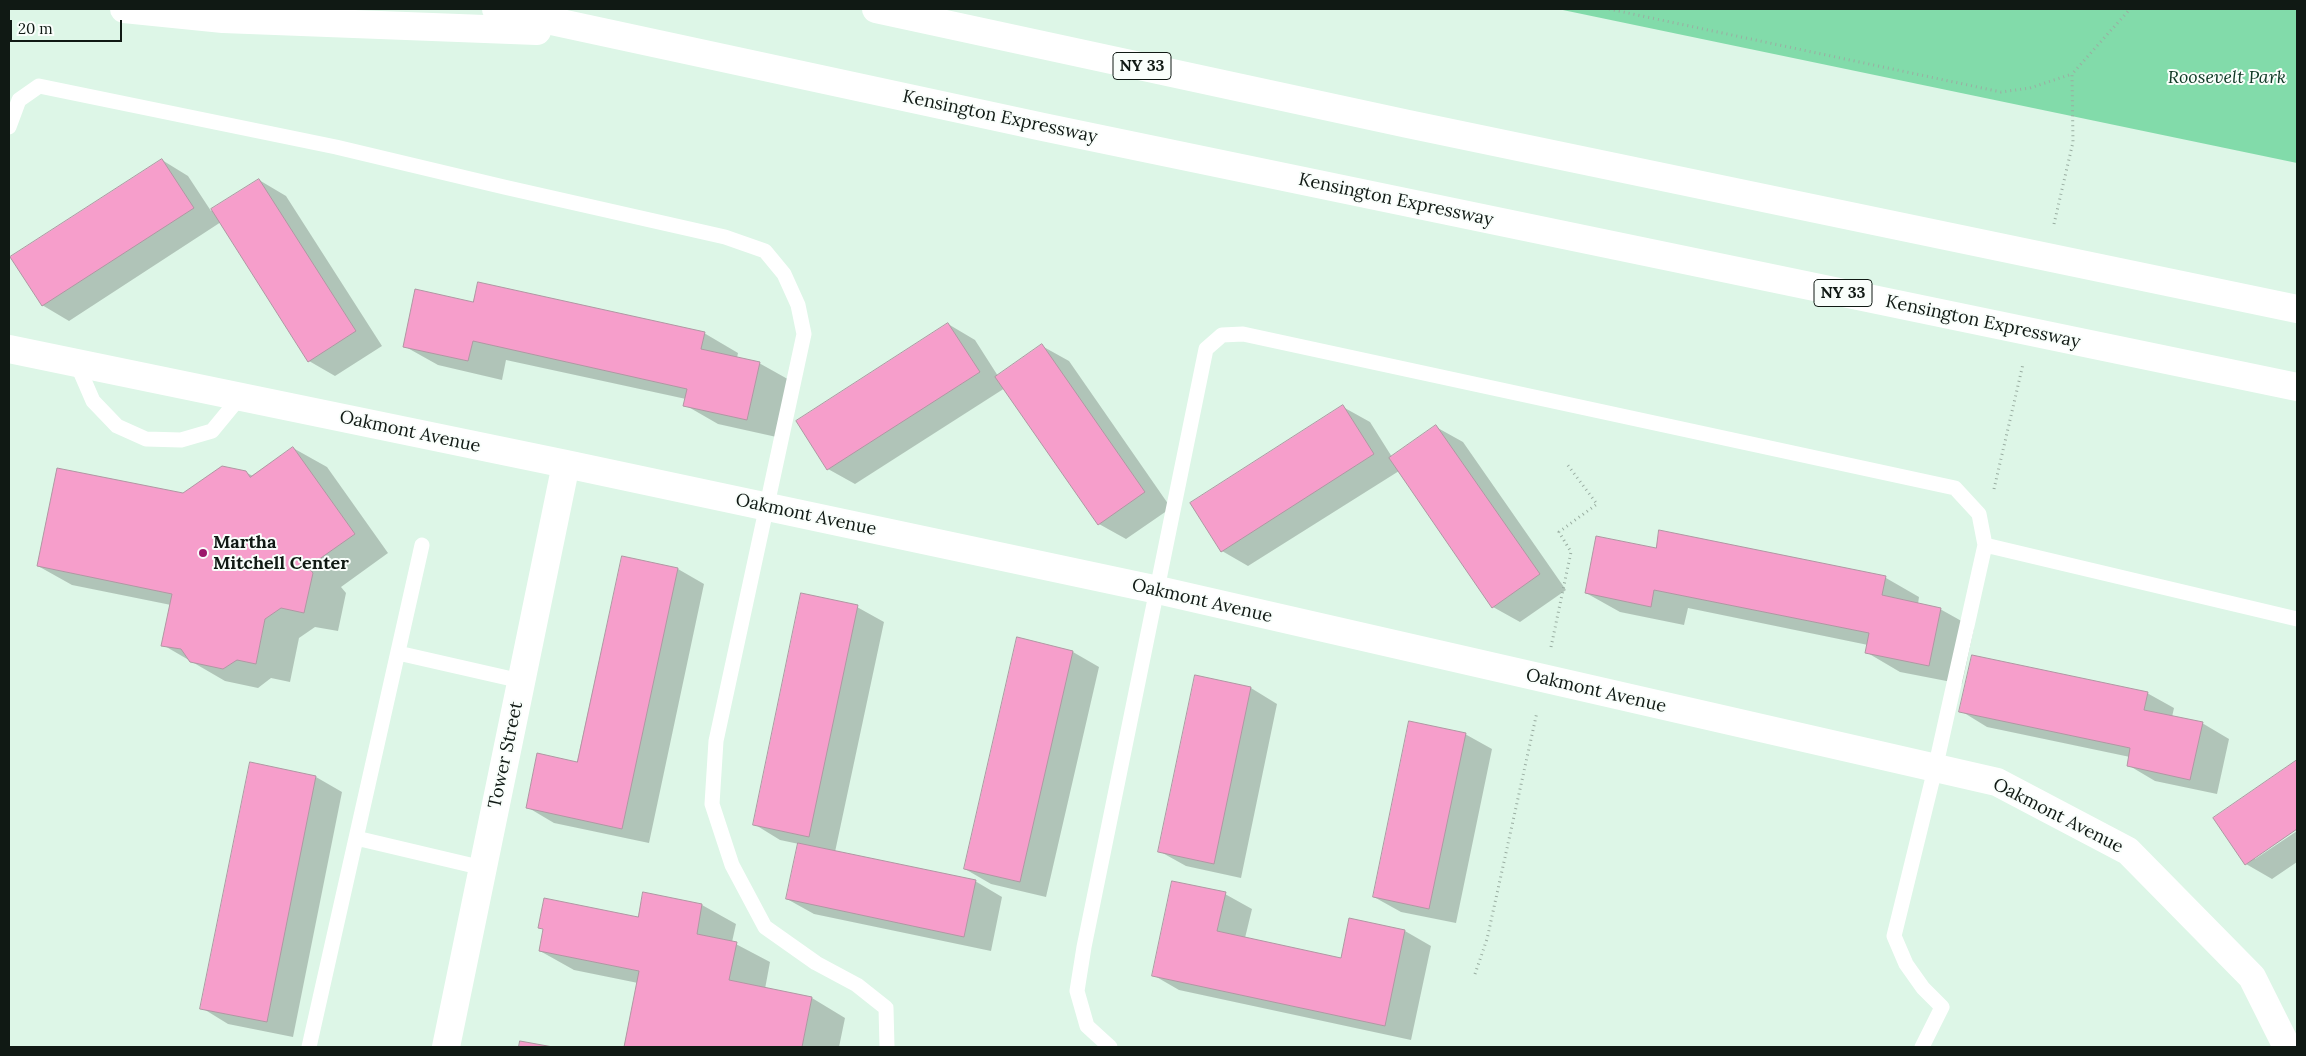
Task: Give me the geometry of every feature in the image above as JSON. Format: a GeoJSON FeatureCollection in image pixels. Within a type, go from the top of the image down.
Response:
{"type":"FeatureCollection","features":[{"type":"Feature","properties":{"kind":"main road"},"geometry":{"type":"LineString","coordinates":[[124,9],[224,19],[614,34]]}},
{"type":"Feature","properties":{"kind":"main road","name":"Kensington Expressway"},"geometry":{"type":"LineString","coordinates":[[496,9],[1043,127],[2297,387]]}},
{"type":"Feature","properties":{"kind":"main road","name":"NY 33"},"geometry":{"type":"LineString","coordinates":[[876,9],[1408,124],[2297,309]]}},
{"type":"Feature","properties":{"kind":"main road","name":"Oakmont Avenue"},"geometry":{"type":"LineString","coordinates":[[9,350],[566,464],[1158,590],[1997,782],[2128,851],[2252,977],[2287,1047]]}},
{"type":"Feature","properties":{"kind":"main road","name":"Tower Street"},"geometry":{"type":"LineString","coordinates":[[446,1047],[566,464]]}},
{"type":"Feature","properties":{"kind":"lane"},"geometry":{"type":"LineString","coordinates":[[9,127],[19,100],[40,86],[336,147],[504,188],[725,237],[765,251],[784,274],[798,305],[804,334],[716,741],[712,804],[732,865],[764,927],[816,963],[857,984],[886,1008],[887,1047]]}},
{"type":"Feature","properties":{"kind":"lane"},"geometry":{"type":"LineString","coordinates":[[1110,1047],[1087,1026],[1077,991],[1084,947],[1206,349],[1222,335],[1252,336],[1955,488],[1980,514],[1986,545],[1936,769],[1894,936],[1906,964],[1923,988],[1942,1007],[1922,1047]]}},
{"type":"Feature","properties":{"kind":"lane"},"geometry":{"type":"LineString","coordinates":[[77,364],[93,401],[117,426],[146,439],[181,440],[212,431],[240,397]]}},
{"type":"Feature","properties":{"kind":"lane"},"geometry":{"type":"LineString","coordinates":[[309,1047],[422,545]]}},
{"type":"Feature","properties":{"kind":"lane"},"geometry":{"type":"LineString","coordinates":[[1986,545],[2297,619]]}},
{"type":"Feature","properties":{"kind":"lane"},"geometry":{"type":"LineString","coordinates":[[398,653],[521,681]]}},
{"type":"Feature","properties":{"kind":"lane"},"geometry":{"type":"LineString","coordinates":[[356,838],[483,868]]}},
{"type":"Feature","properties":{"kind":"path"},"geometry":{"type":"LineString","coordinates":[[1609,9],[2001,92],[2030,88],[2072,74],[2130,9]]}},
{"type":"Feature","properties":{"kind":"path"},"geometry":{"type":"LineString","coordinates":[[2072,74],[2072,142]]}},
{"type":"Feature","properties":{"kind":"path"},"geometry":{"type":"LineString","coordinates":[[1994,491],[2006,441]]}},
{"type":"Feature","properties":{"kind":"green space","name":"Roosevelt Park"},"geometry":{"type":"Polygon","coordinates":[[[1558,9],[2297,9],[2297,163],[1558,9]]]}},
{"type":"Feature","properties":{"kind":"building"},"geometry":{"type":"Polygon","coordinates":[[[162,159],[194,208],[42,306],[10,257],[162,159]]]}},
{"type":"Feature","properties":{"kind":"building"},"geometry":{"type":"Polygon","coordinates":[[[259,179],[356,331],[308,362],[211,209],[259,179]]]}},
{"type":"Feature","properties":{"kind":"building"},"geometry":{"type":"Polygon","coordinates":[[[478,282],[705,332],[701,349],[760,362],[747,420],[683,406],[687,389],[473,341],[468,361],[403,347],[415,289],[473,302],[478,282]]]}},
{"type":"Feature","properties":{"kind":"building"},"geometry":{"type":"Polygon","coordinates":[[[948,323],[980,372],[827,470],[796,421],[948,323]]]}},
{"type":"Feature","properties":{"kind":"building"},"geometry":{"type":"Polygon","coordinates":[[[1042,344],[1145,492],[1098,525],[995,377],[1042,344]]]}},
{"type":"Feature","properties":{"kind":"building"},"geometry":{"type":"Polygon","coordinates":[[[1343,405],[1374,454],[1221,552],[1190,503],[1343,405]]]}},
{"type":"Feature","properties":{"kind":"building"},"geometry":{"type":"Polygon","coordinates":[[[1436,425],[1540,574],[1492,608],[1389,458],[1436,425]]]}},
{"type":"Feature","properties":{"kind":"building"},"geometry":{"type":"Polygon","coordinates":[[[293,447],[355,534],[308,567],[313,573],[304,613],[281,608],[265,619],[256,664],[237,660],[223,669],[190,662],[181,649],[161,646],[172,594],[37,566],[57,468],[183,493],[222,466],[246,471],[250,477],[293,447]]]}},
{"type":"Feature","properties":{"kind":"building"},"geometry":{"type":"Polygon","coordinates":[[[1659,530],[1886,576],[1882,595],[1941,608],[1929,666],[1865,653],[1869,633],[1654,590],[1651,607],[1585,593],[1596,536],[1656,548],[1659,530]]]}},
{"type":"Feature","properties":{"kind":"building"},"geometry":{"type":"Polygon","coordinates":[[[622,556],[678,568],[622,829],[526,808],[537,753],[577,762],[622,556]]]}},
{"type":"Feature","properties":{"kind":"building"},"geometry":{"type":"Polygon","coordinates":[[[801,593],[858,605],[809,837],[753,825],[801,593]]]}},
{"type":"Feature","properties":{"kind":"building"},"geometry":{"type":"Polygon","coordinates":[[[1017,637],[1073,651],[1020,882],[964,869],[1017,637]]]}},
{"type":"Feature","properties":{"kind":"building"},"geometry":{"type":"Polygon","coordinates":[[[1972,655],[2148,692],[2144,710],[2203,722],[2190,780],[2127,766],[2130,748],[1959,712],[1972,655]]]}},
{"type":"Feature","properties":{"kind":"building"},"geometry":{"type":"Polygon","coordinates":[[[1195,675],[1251,687],[1214,864],[1158,852],[1195,675]]]}},
{"type":"Feature","properties":{"kind":"building"},"geometry":{"type":"Polygon","coordinates":[[[1409,721],[1466,733],[1429,909],[1373,897],[1409,721]]]}},
{"type":"Feature","properties":{"kind":"building"},"geometry":{"type":"Polygon","coordinates":[[[2297,760],[2297,829],[2245,865],[2213,818],[2297,760]]]}},
{"type":"Feature","properties":{"kind":"building"},"geometry":{"type":"Polygon","coordinates":[[[250,762],[316,776],[267,1022],[200,1009],[250,762]]]}},
{"type":"Feature","properties":{"kind":"building"},"geometry":{"type":"Polygon","coordinates":[[[798,843],[976,880],[964,937],[786,899],[798,843]]]}},
{"type":"Feature","properties":{"kind":"building"},"geometry":{"type":"Polygon","coordinates":[[[1172,881],[1226,892],[1217,931],[1341,958],[1349,918],[1405,930],[1385,1026],[1152,976],[1172,881]]]}},
{"type":"Feature","properties":{"kind":"building"},"geometry":{"type":"Polygon","coordinates":[[[643,892],[702,904],[697,934],[737,942],[729,980],[812,997],[802,1047],[624,1047],[639,971],[539,951],[543,929],[538,928],[544,898],[638,917],[643,892]]]}},
{"type":"Feature","properties":{"kind":"building"},"geometry":{"type":"Polygon","coordinates":[[[520,1041],[553,1047],[519,1047],[520,1041]]]}},
{"type":"Feature","properties":{"kind":"place","name":"Martha Mitchell Center"},"geometry":{"type":"Point","coordinates":[203,553]}}]}
